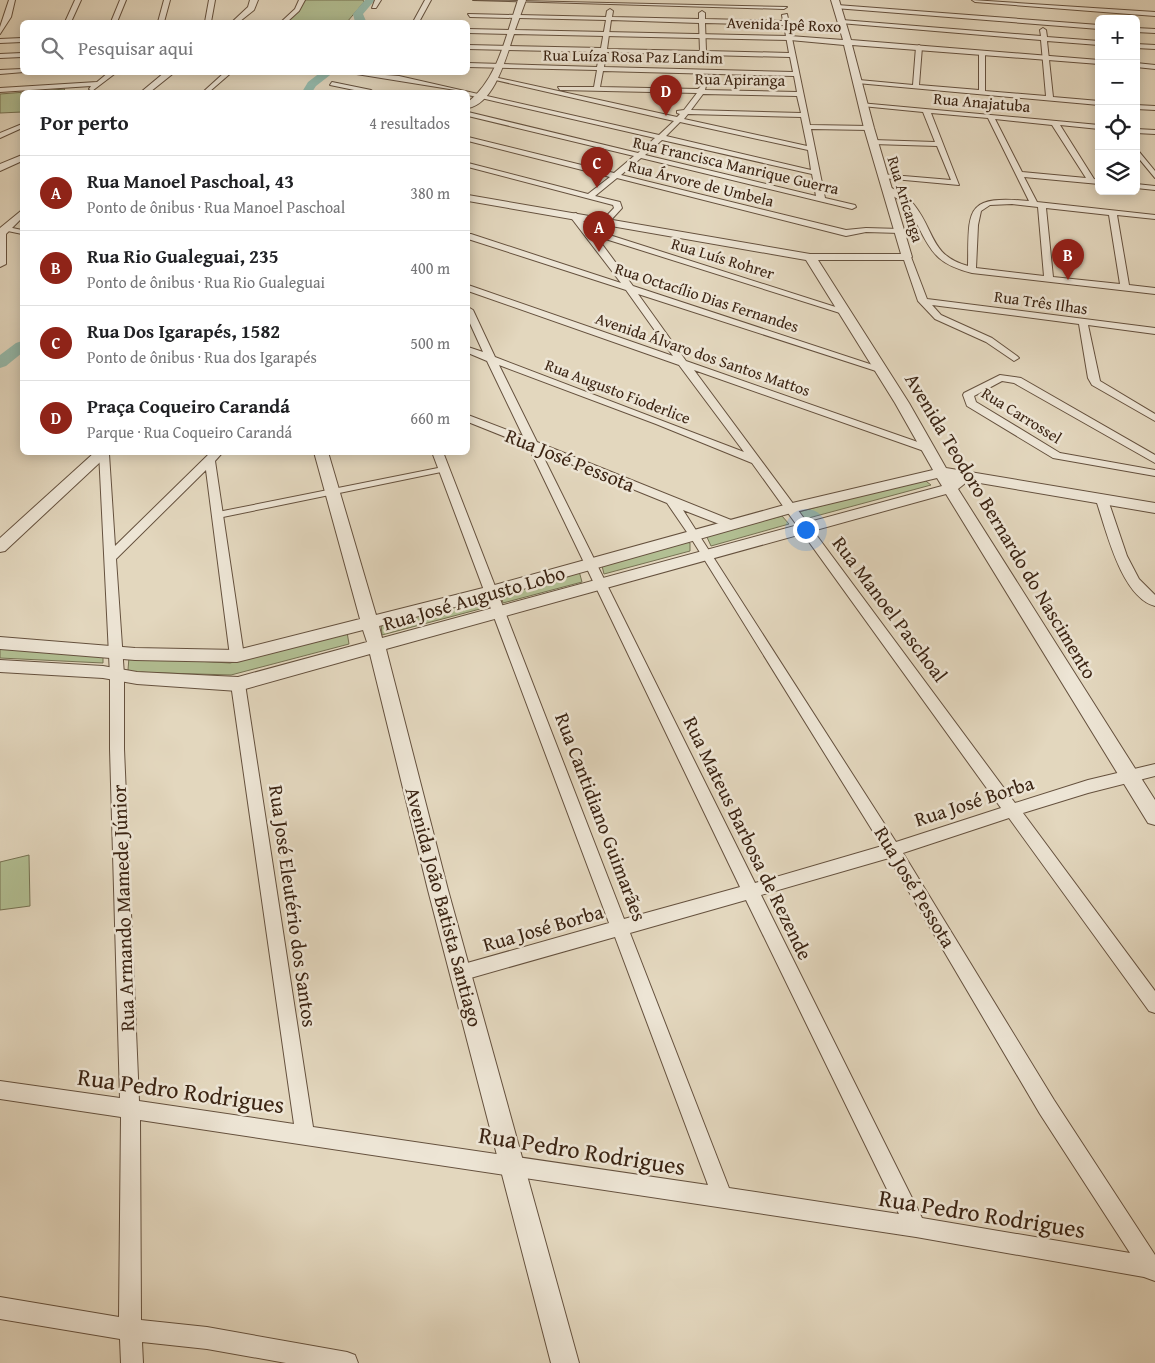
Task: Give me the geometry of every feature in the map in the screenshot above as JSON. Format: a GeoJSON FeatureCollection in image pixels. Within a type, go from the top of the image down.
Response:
{"type":"FeatureCollection","features":[{"type":"Feature","properties":{"kind":"street"},"geometry":{"type":"LineString","coordinates":[[0,32],[8,17],[12,0]]}},
{"type":"Feature","properties":{"kind":"street"},"geometry":{"type":"LineString","coordinates":[[69,20],[78,0]]}},
{"type":"Feature","properties":{"kind":"street"},"geometry":{"type":"LineString","coordinates":[[115,20],[122,0]]}},
{"type":"Feature","properties":{"kind":"street"},"geometry":{"type":"LineString","coordinates":[[161,20],[167,0]]}},
{"type":"Feature","properties":{"kind":"street"},"geometry":{"type":"LineString","coordinates":[[208,20],[212,0]]}},
{"type":"Feature","properties":{"kind":"street"},"geometry":{"type":"LineString","coordinates":[[237,20],[251,8],[254,0]]}},
{"type":"Feature","properties":{"kind":"street"},"geometry":{"type":"LineString","coordinates":[[374,7],[378,0]]}},
{"type":"Feature","properties":{"kind":"street"},"geometry":{"type":"LineString","coordinates":[[417,20],[428,0]]}},
{"type":"Feature","properties":{"kind":"street"},"geometry":{"type":"LineString","coordinates":[[469,20],[476,0],[783,4],[821,200]]}},
{"type":"Feature","properties":{"kind":"street"},"geometry":{"type":"LineString","coordinates":[[975,0],[1155,14]]}},
{"type":"Feature","properties":{"kind":"street"},"geometry":{"type":"LineString","coordinates":[[470,104],[481,96],[494,79],[522,1]]}},
{"type":"Feature","properties":{"kind":"street"},"geometry":{"type":"LineString","coordinates":[[597,88],[612,2]]}},
{"type":"Feature","properties":{"kind":"street"},"geometry":{"type":"LineString","coordinates":[[286,20],[299,3]]}},
{"type":"Feature","properties":{"kind":"street"},"geometry":{"type":"LineString","coordinates":[[590,196],[641,157],[703,91],[702,3]]}},
{"type":"Feature","properties":{"kind":"street"},"geometry":{"type":"LineString","coordinates":[[836,3],[1095,27]]}},
{"type":"Feature","properties":{"kind":"street","name":"Rua Aricanga"},"geometry":{"type":"LineString","coordinates":[[836,3],[859,82],[862,104],[873,142],[907,257],[923,301],[942,320],[990,340],[1014,358]]}},
{"type":"Feature","properties":{"kind":"street"},"geometry":{"type":"LineString","coordinates":[[1041,5],[1050,99]]}},
{"type":"Feature","properties":{"kind":"street"},"geometry":{"type":"LineString","coordinates":[[470,15],[787,23]]}},
{"type":"Feature","properties":{"kind":"street"},"geometry":{"type":"LineString","coordinates":[[842,22],[1095,43]]}},
{"type":"Feature","properties":{"kind":"street","name":"Avenida Ipê Roxo"},"geometry":{"type":"LineString","coordinates":[[470,30],[790,38],[1095,62]]}},
{"type":"Feature","properties":{"kind":"street"},"geometry":{"type":"LineString","coordinates":[[1140,30],[1155,31]]}},
{"type":"Feature","properties":{"kind":"street"},"geometry":{"type":"LineString","coordinates":[[0,41],[20,40]]}},
{"type":"Feature","properties":{"kind":"street"},"geometry":{"type":"LineString","coordinates":[[1140,46],[1155,47]]}},
{"type":"Feature","properties":{"kind":"street"},"geometry":{"type":"LineString","coordinates":[[470,47],[793,55]]}},
{"type":"Feature","properties":{"kind":"street"},"geometry":{"type":"LineString","coordinates":[[916,87],[919,47]]}},
{"type":"Feature","properties":{"kind":"street"},"geometry":{"type":"LineString","coordinates":[[982,52],[982,93]]}},
{"type":"Feature","properties":{"kind":"street"},"geometry":{"type":"LineString","coordinates":[[0,56],[20,55]]}},
{"type":"Feature","properties":{"kind":"street","name":"Rua Luíza Rosa Paz Landim"},"geometry":{"type":"LineString","coordinates":[[470,65],[797,74]]}},
{"type":"Feature","properties":{"kind":"street"},"geometry":{"type":"LineString","coordinates":[[1140,65],[1155,67]]}},
{"type":"Feature","properties":{"kind":"street"},"geometry":{"type":"LineString","coordinates":[[0,72],[20,71]]}},
{"type":"Feature","properties":{"kind":"street"},"geometry":{"type":"LineString","coordinates":[[90,90],[110,75]]}},
{"type":"Feature","properties":{"kind":"street"},"geometry":{"type":"LineString","coordinates":[[148,90],[167,75]]}},
{"type":"Feature","properties":{"kind":"street"},"geometry":{"type":"LineString","coordinates":[[208,90],[225,75]]}},
{"type":"Feature","properties":{"kind":"street"},"geometry":{"type":"LineString","coordinates":[[374,75],[400,78],[453,90]]}},
{"type":"Feature","properties":{"kind":"street"},"geometry":{"type":"LineString","coordinates":[[494,79],[676,121],[811,149]]}},
{"type":"Feature","properties":{"kind":"street"},"geometry":{"type":"LineString","coordinates":[[859,82],[1095,103]]}},
{"type":"Feature","properties":{"kind":"street"},"geometry":{"type":"LineString","coordinates":[[0,90],[98,84]]}},
{"type":"Feature","properties":{"kind":"street"},"geometry":{"type":"LineString","coordinates":[[332,84],[361,90]]}},
{"type":"Feature","properties":{"kind":"street","name":"Rua Apiranga"},"geometry":{"type":"LineString","coordinates":[[529,87],[801,94]]}},
{"type":"Feature","properties":{"kind":"street"},"geometry":{"type":"LineString","coordinates":[[470,94],[816,173]]}},
{"type":"Feature","properties":{"kind":"street","name":"Rua Anajatuba"},"geometry":{"type":"LineString","coordinates":[[862,104],[1095,127]]}},
{"type":"Feature","properties":{"kind":"street"},"geometry":{"type":"LineString","coordinates":[[1140,107],[1155,108]]}},
{"type":"Feature","properties":{"kind":"street"},"geometry":{"type":"LineString","coordinates":[[883,176],[956,183],[938,144],[926,110]]}},
{"type":"Feature","properties":{"kind":"street"},"geometry":{"type":"LineString","coordinates":[[633,111],[806,115]]}},
{"type":"Feature","properties":{"kind":"street","name":"Rua Francisca Manrique Guerra"},"geometry":{"type":"LineString","coordinates":[[470,114],[852,207]]}},
{"type":"Feature","properties":{"kind":"street"},"geometry":{"type":"LineString","coordinates":[[991,117],[1019,174],[1038,205],[1049,280]]}},
{"type":"Feature","properties":{"kind":"street"},"geometry":{"type":"LineString","coordinates":[[1055,123],[1095,182]]}},
{"type":"Feature","properties":{"kind":"street"},"geometry":{"type":"LineString","coordinates":[[0,136],[20,127]]}},
{"type":"Feature","properties":{"kind":"street"},"geometry":{"type":"LineString","coordinates":[[808,127],[869,128]]}},
{"type":"Feature","properties":{"kind":"street"},"geometry":{"type":"LineString","coordinates":[[1140,130],[1155,132]]}},
{"type":"Feature","properties":{"kind":"street","name":"Rua Árvore de Umbela"},"geometry":{"type":"LineString","coordinates":[[470,139],[846,233],[866,230],[900,232]]}},
{"type":"Feature","properties":{"kind":"street"},"geometry":{"type":"LineString","coordinates":[[873,142],[938,144]]}},
{"type":"Feature","properties":{"kind":"street"},"geometry":{"type":"LineString","coordinates":[[1140,155],[1155,176]]}},
{"type":"Feature","properties":{"kind":"street"},"geometry":{"type":"LineString","coordinates":[[0,168],[20,159]]}},
{"type":"Feature","properties":{"kind":"street"},"geometry":{"type":"LineString","coordinates":[[470,166],[616,203],[618,208],[594,235]]}},
{"type":"Feature","properties":{"kind":"street"},"geometry":{"type":"LineString","coordinates":[[1019,174],[1095,182]]}},
{"type":"Feature","properties":{"kind":"street"},"geometry":{"type":"LineString","coordinates":[[1140,186],[1155,188]]}},
{"type":"Feature","properties":{"kind":"street"},"geometry":{"type":"LineString","coordinates":[[887,189],[902,197],[912,208],[932,246],[939,255],[951,264],[972,270],[1155,291]]}},
{"type":"Feature","properties":{"kind":"street"},"geometry":{"type":"LineString","coordinates":[[470,198],[810,257],[907,257]]}},
{"type":"Feature","properties":{"kind":"street"},"geometry":{"type":"LineString","coordinates":[[972,270],[974,214],[977,209],[988,204],[998,202],[1038,205],[1155,217]]}},
{"type":"Feature","properties":{"kind":"street"},"geometry":{"type":"LineString","coordinates":[[1113,212],[1126,288]]}},
{"type":"Feature","properties":{"kind":"street"},"geometry":{"type":"LineString","coordinates":[[0,264],[2,232],[20,215]]}},
{"type":"Feature","properties":{"kind":"street","name":"Rua Manoel Paschoal"},"geometry":{"type":"LineString","coordinates":[[573,215],[594,235],[682,362],[705,389],[757,462],[788,509],[804,527],[1014,810],[1155,1005]]}},
{"type":"Feature","properties":{"kind":"street"},"geometry":{"type":"LineString","coordinates":[[2,232],[20,232]]}},
{"type":"Feature","properties":{"kind":"street","name":"Rua Luís Rohrer"},"geometry":{"type":"LineString","coordinates":[[594,235],[843,311]]}},
{"type":"Feature","properties":{"kind":"street","name":"Rua Octacílio Dias Fernandes"},"geometry":{"type":"LineString","coordinates":[[470,237],[880,369]]}},
{"type":"Feature","properties":{"kind":"street","name":"Avenida Teodoro Bernardo do Nascimento"},"geometry":{"type":"LineString","coordinates":[[810,257],[942,472],[957,482],[964,512],[1155,817]]}},
{"type":"Feature","properties":{"kind":"street","name":"Avenida Álvaro dos Santos Mattos"},"geometry":{"type":"LineString","coordinates":[[470,289],[928,449]]}},
{"type":"Feature","properties":{"kind":"street","name":"Rua Três Ilhas"},"geometry":{"type":"LineString","coordinates":[[923,301],[1155,332]]}},
{"type":"Feature","properties":{"kind":"street","name":"Rua Mateus Barbosa de Rezende"},"geometry":{"type":"LineString","coordinates":[[470,314],[590,565],[916,1227]]}},
{"type":"Feature","properties":{"kind":"street"},"geometry":{"type":"LineString","coordinates":[[1083,322],[1093,378],[1096,383],[1155,418]]}},
{"type":"Feature","properties":{"kind":"street","name":"Rua Augusto Fioderlice"},"geometry":{"type":"LineString","coordinates":[[470,351],[660,422],[757,462]]}},
{"type":"Feature","properties":{"kind":"street","name":"Rua Carrossel"},"geometry":{"type":"LineString","coordinates":[[1155,460],[1017,380],[1000,378],[968,395],[971,404],[1057,456],[1155,473]]}},
{"type":"Feature","properties":{"kind":"street","name":"Rua José Pessota"},"geometry":{"type":"LineString","coordinates":[[470,419],[732,525]]}},
{"type":"Feature","properties":{"kind":"street"},"geometry":{"type":"LineString","coordinates":[[502,431],[522,422]]}},
{"type":"Feature","properties":{"kind":"street"},"geometry":{"type":"LineString","coordinates":[[0,547],[102,455]]}},
{"type":"Feature","properties":{"kind":"street","name":"Rua Armando Mamede Júnior"},"geometry":{"type":"LineString","coordinates":[[104,455],[117,675],[117,749],[130,1108],[130,1330],[132,1363]]}},
{"type":"Feature","properties":{"kind":"street","name":"Avenida João Batista Santiago"},"geometry":{"type":"LineString","coordinates":[[322,455],[376,648],[460,973],[565,1363]]}},
{"type":"Feature","properties":{"kind":"street","name":"Rua Cantidiano Guimarães"},"geometry":{"type":"LineString","coordinates":[[438,455],[723,1198]]}},
{"type":"Feature","properties":{"kind":"street"},"geometry":{"type":"LineString","coordinates":[[111,557],[214,457]]}},
{"type":"Feature","properties":{"kind":"street"},"geometry":{"type":"LineString","coordinates":[[214,457],[218,515],[237,656]]}},
{"type":"Feature","properties":{"kind":"street"},"geometry":{"type":"LineString","coordinates":[[544,466],[552,461],[568,459]]}},
{"type":"Feature","properties":{"kind":"street"},"geometry":{"type":"LineString","coordinates":[[218,515],[443,469]]}},
{"type":"Feature","properties":{"kind":"street","name":"Rua José Augusto Lobo"},"geometry":{"type":"LineString","coordinates":[[0,643],[135,654],[237,656],[491,592],[788,509],[942,472]]}},
{"type":"Feature","properties":{"kind":"street"},"geometry":{"type":"LineString","coordinates":[[957,482],[1155,508]]}},
{"type":"Feature","properties":{"kind":"street","name":"Rua José Augusto Lobo"},"geometry":{"type":"LineString","coordinates":[[0,666],[103,672],[137,678],[238,684],[376,648],[957,482]]}},
{"type":"Feature","properties":{"kind":"street"},"geometry":{"type":"LineString","coordinates":[[1102,500],[1125,562],[1142,590],[1155,602]]}},
{"type":"Feature","properties":{"kind":"street","name":"Rua José Pessota"},"geometry":{"type":"LineString","coordinates":[[672,502],[696,536],[893,850],[1047,1107],[1154,1270]]}},
{"type":"Feature","properties":{"kind":"street","name":"Rua José Eleutério dos Santos"},"geometry":{"type":"LineString","coordinates":[[238,684],[305,1134]]}},
{"type":"Feature","properties":{"kind":"street","name":"Rua José Borba"},"geometry":{"type":"LineString","coordinates":[[460,973],[893,850],[1014,810],[1129,775],[1155,770]]}},
{"type":"Feature","properties":{"kind":"street","name":"Rua Pedro Rodrigues"},"geometry":{"type":"LineString","coordinates":[[0,1090],[305,1134],[916,1227],[1154,1270]]}},
{"type":"Feature","properties":{"kind":"street"},"geometry":{"type":"LineString","coordinates":[[0,1308],[130,1330],[207,1338],[323,1361],[347,1363]]}},
{"type":"Feature","properties":{"kind":"green space"},"geometry":{"type":"Polygon","coordinates":[[[303,0],[363,0],[364,2],[349,20],[288,20],[301,7],[303,0]]]}},
{"type":"Feature","properties":{"kind":"green space"},"geometry":{"type":"Polygon","coordinates":[[[20,92],[20,112],[0,113],[0,94],[20,92]]]}},
{"type":"Feature","properties":{"kind":"green space"},"geometry":{"type":"Polygon","coordinates":[[[922,478],[931,485],[805,519],[799,512],[922,478]]]}},
{"type":"Feature","properties":{"kind":"green space"},"geometry":{"type":"Polygon","coordinates":[[[782,516],[789,524],[711,546],[706,535],[782,516]]]}},
{"type":"Feature","properties":{"kind":"green space"},"geometry":{"type":"Polygon","coordinates":[[[683,541],[690,543],[690,551],[604,574],[601,562],[683,541]]]}},
{"type":"Feature","properties":{"kind":"green space"},"geometry":{"type":"Polygon","coordinates":[[[579,571],[582,582],[503,603],[500,592],[579,571]]]}},
{"type":"Feature","properties":{"kind":"green space"},"geometry":{"type":"Polygon","coordinates":[[[477,599],[480,609],[382,635],[381,624],[477,599]]]}},
{"type":"Feature","properties":{"kind":"green space"},"geometry":{"type":"Polygon","coordinates":[[[347,632],[349,644],[231,675],[130,672],[128,670],[129,657],[230,663],[347,632]]]}},
{"type":"Feature","properties":{"kind":"green space"},"geometry":{"type":"Polygon","coordinates":[[[0,647],[103,655],[103,663],[0,658],[0,647]]]}},
{"type":"Feature","properties":{"kind":"green space"},"geometry":{"type":"Polygon","coordinates":[[[29,855],[30,906],[0,910],[0,862],[29,855]]]}},
{"type":"Feature","properties":{"kind":"waterway"},"geometry":{"type":"LineString","coordinates":[[361,20],[358,14],[370,0]]}},
{"type":"Feature","properties":{"kind":"waterway"},"geometry":{"type":"LineString","coordinates":[[308,90],[312,84],[325,75]]}},
{"type":"Feature","properties":{"kind":"waterway"},"geometry":{"type":"LineString","coordinates":[[0,363],[20,348]]}},
{"type":"Feature","properties":{"kind":"place","name":"Praça Coqueiro Carandá"},"geometry":{"type":"Point","coordinates":[666,116]}},
{"type":"Feature","properties":{"kind":"place","name":"Rua Dos Igarapés, 1582"},"geometry":{"type":"Point","coordinates":[597,188]}},
{"type":"Feature","properties":{"kind":"place","name":"Rua Manoel Paschoal, 43"},"geometry":{"type":"Point","coordinates":[599,252]}},
{"type":"Feature","properties":{"kind":"place","name":"Rua Rio Gualeguai, 235"},"geometry":{"type":"Point","coordinates":[1068,280]}}]}
